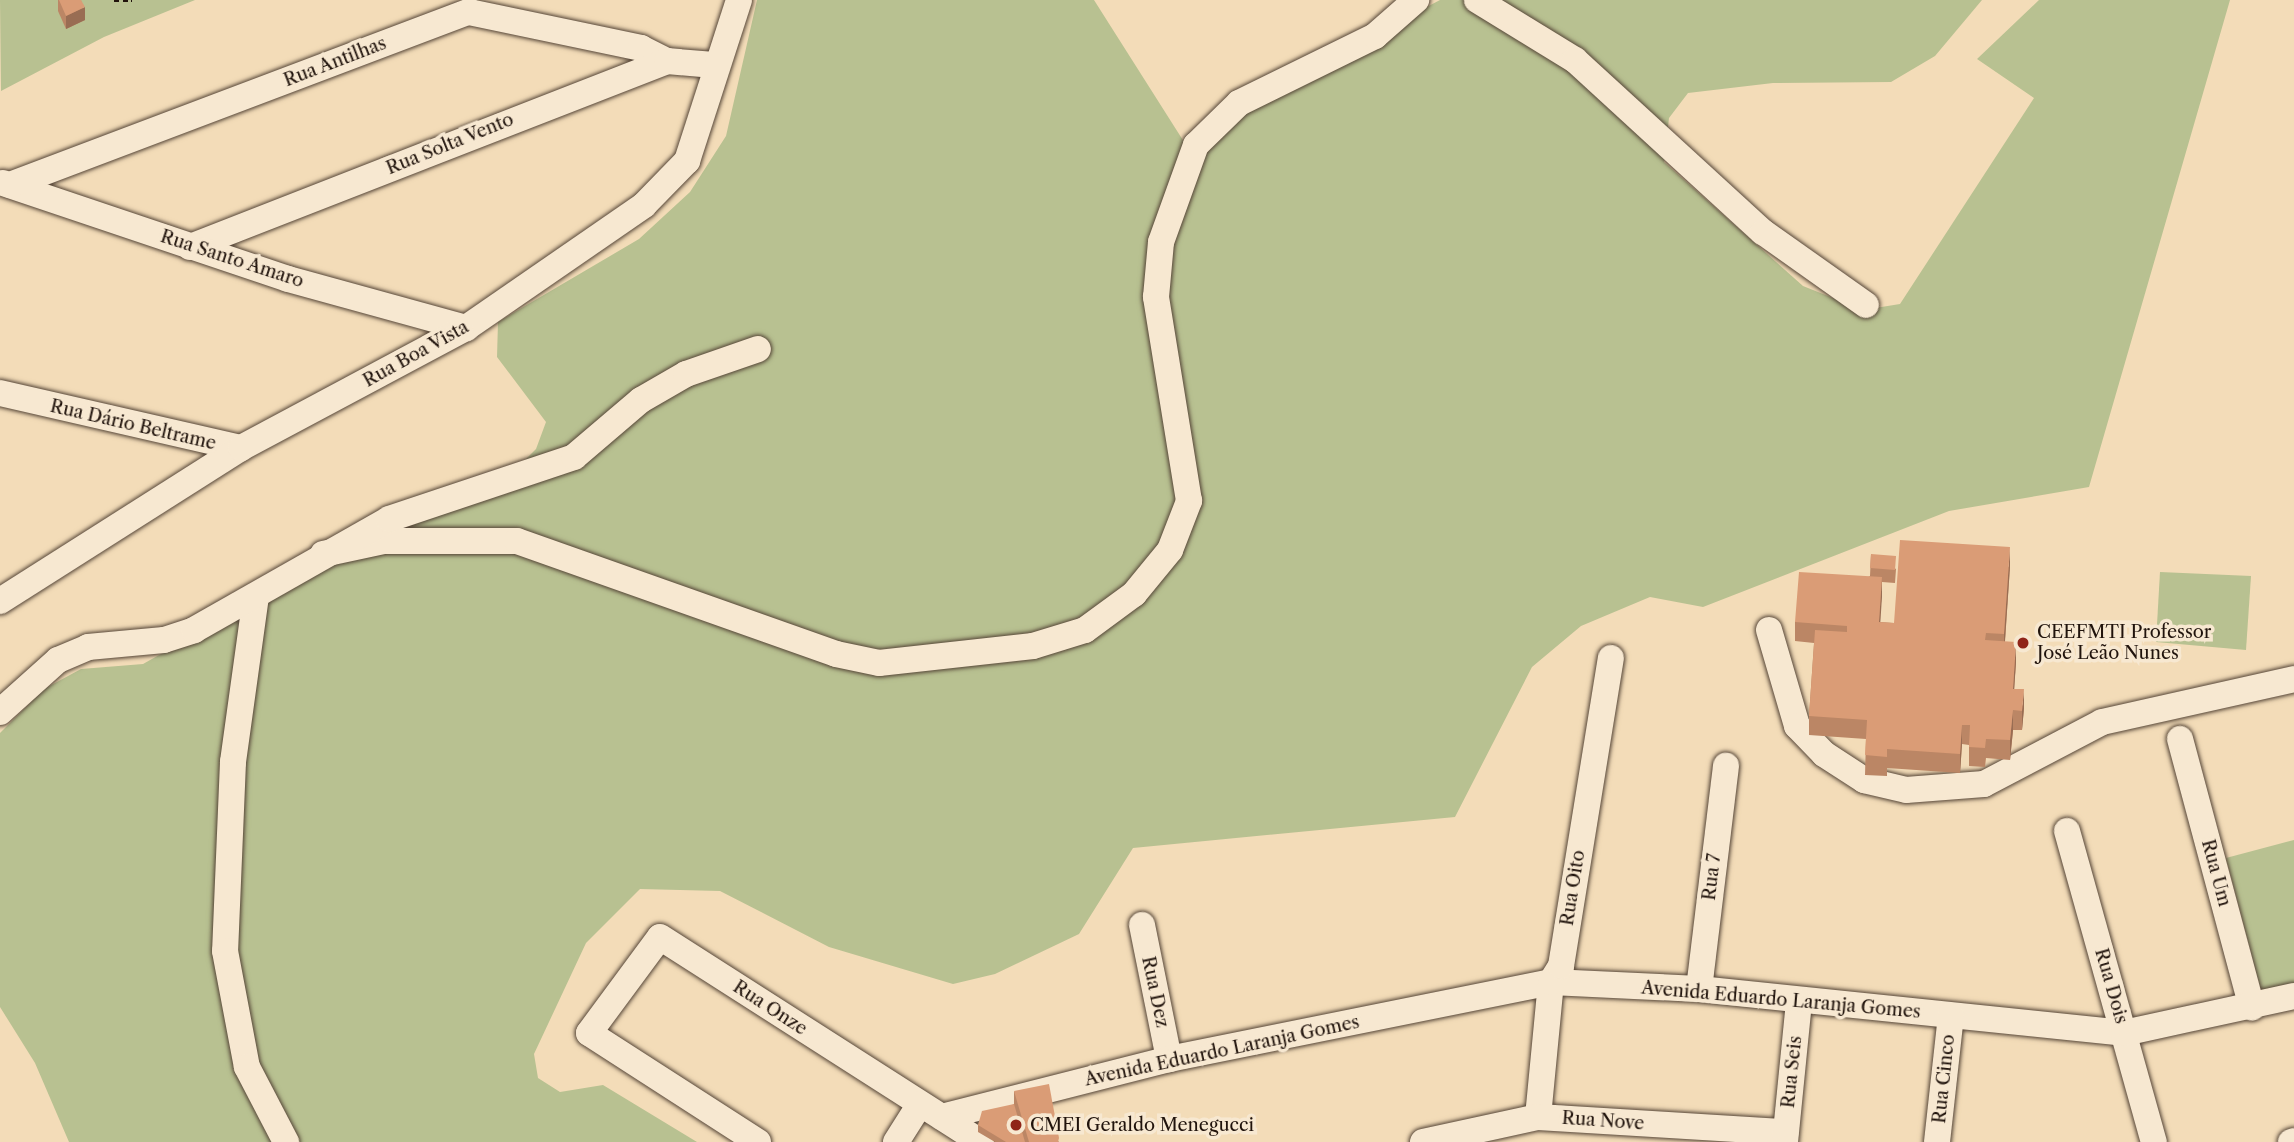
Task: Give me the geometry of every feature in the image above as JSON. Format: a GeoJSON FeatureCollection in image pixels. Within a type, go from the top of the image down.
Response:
{"type":"FeatureCollection","features":[{"type":"Feature","properties":{"kind":"street"},"geometry":{"type":"LineString","coordinates":[[323,554],[384,541],[517,541],[836,654],[879,663],[1033,646],[1085,630],[1149,577],[1183,527],[1189,501],[1156,297],[1161,242],[1196,145],[1239,103],[1375,36],[1416,0]]}},
{"type":"Feature","properties":{"kind":"street"},"geometry":{"type":"LineString","coordinates":[[1477,0],[1575,60],[1763,232],[1866,305]]}},
{"type":"Feature","properties":{"kind":"street","name":"Rua Boa Vista"},"geometry":{"type":"LineString","coordinates":[[0,601],[241,448],[466,328],[644,205],[687,161],[707,113],[714,65],[736,10]]}},
{"type":"Feature","properties":{"kind":"street","name":"Rua Antilhas"},"geometry":{"type":"LineString","coordinates":[[5,183],[468,12],[641,48],[667,61]]}},
{"type":"Feature","properties":{"kind":"street","name":"Rua Solta Vento"},"geometry":{"type":"LineString","coordinates":[[190,247],[667,61],[714,65]]}},
{"type":"Feature","properties":{"kind":"street","name":"Rua Santo Amaro"},"geometry":{"type":"LineString","coordinates":[[5,183],[190,247],[466,328]]}},
{"type":"Feature","properties":{"kind":"street"},"geometry":{"type":"LineString","coordinates":[[0,712],[58,660],[88,647],[164,640],[256,596],[323,554],[389,519],[574,457],[641,400],[686,374],[758,349]]}},
{"type":"Feature","properties":{"kind":"street","name":"Rua Dário Beltrame"},"geometry":{"type":"LineString","coordinates":[[8,399],[241,448]]}},
{"type":"Feature","properties":{"kind":"street"},"geometry":{"type":"LineString","coordinates":[[256,596],[233,762],[225,951],[247,1068],[286,1142]]}},
{"type":"Feature","properties":{"kind":"street"},"geometry":{"type":"LineString","coordinates":[[1769,630],[1797,726],[1824,754],[1864,780],[1906,790],[1984,784],[2102,722],[2294,679]]}},
{"type":"Feature","properties":{"kind":"street","name":"Rua Oito"},"geometry":{"type":"LineString","coordinates":[[1538,1117],[1551,982],[1561,965],[1611,658]]}},
{"type":"Feature","properties":{"kind":"street","name":"Rua Um"},"geometry":{"type":"LineString","coordinates":[[2180,739],[2252,1008]]}},
{"type":"Feature","properties":{"kind":"street","name":"Rua 7"},"geometry":{"type":"LineString","coordinates":[[1699,989],[1726,766]]}},
{"type":"Feature","properties":{"kind":"street","name":"Rua Dois"},"geometry":{"type":"LineString","coordinates":[[2067,831],[2154,1142]]}},
{"type":"Feature","properties":{"kind":"street","name":"Rua Dez"},"geometry":{"type":"LineString","coordinates":[[1142,925],[1169,1059]]}},
{"type":"Feature","properties":{"kind":"street","name":"Rua Onze"},"geometry":{"type":"LineString","coordinates":[[758,1142],[589,1033],[660,937],[981,1142]]}},
{"type":"Feature","properties":{"kind":"street","name":"Avenida Eduardo Laranja Gomes"},"geometry":{"type":"LineString","coordinates":[[931,1111],[1169,1059],[1551,982],[1699,989],[1799,1002],[2124,1033],[2252,1008],[2294,996]]}},
{"type":"Feature","properties":{"kind":"street","name":"Rua Seis"},"geometry":{"type":"LineString","coordinates":[[1785,1137],[1799,1002]]}},
{"type":"Feature","properties":{"kind":"street","name":"Rua Cinco"},"geometry":{"type":"LineString","coordinates":[[1937,1142],[1951,1016]]}},
{"type":"Feature","properties":{"kind":"street"},"geometry":{"type":"LineString","coordinates":[[896,1142],[931,1111]]}},
{"type":"Feature","properties":{"kind":"street","name":"Rua Nove"},"geometry":{"type":"LineString","coordinates":[[1423,1142],[1538,1117],[1785,1137]]}},
{"type":"Feature","properties":{"kind":"path"},"geometry":{"type":"LineString","coordinates":[[114,0],[132,0]]}},
{"type":"Feature","properties":{"kind":"green space"},"geometry":{"type":"Polygon","coordinates":[[[0,0],[195,0],[104,37],[1,91],[0,0]]]}},
{"type":"Feature","properties":{"kind":"green space"},"geometry":{"type":"Polygon","coordinates":[[[757,0],[1094,0],[1186,145],[1228,112],[1440,0],[1982,0],[1935,56],[1891,82],[1773,83],[1688,93],[1669,118],[1664,162],[1803,286],[1863,310],[1900,304],[2034,98],[1977,59],[2039,0],[2230,0],[2089,487],[1949,511],[1703,607],[1650,597],[1581,626],[1532,667],[1455,817],[1133,848],[1079,934],[995,974],[953,984],[829,947],[720,891],[640,889],[586,943],[534,1054],[538,1078],[560,1092],[603,1085],[697,1142],[69,1142],[35,1063],[0,1007],[0,733],[44,689],[81,669],[143,664],[361,542],[493,492],[536,449],[546,422],[497,357],[498,322],[639,239],[690,192],[726,136],[757,0]]]}},
{"type":"Feature","properties":{"kind":"green space"},"geometry":{"type":"Polygon","coordinates":[[[2160,572],[2251,576],[2246,650],[2156,642],[2160,572]]]}},
{"type":"Feature","properties":{"kind":"green space"},"geometry":{"type":"Polygon","coordinates":[[[2294,840],[2294,985],[2262,994],[2226,858],[2294,840]]]}},
{"type":"Feature","properties":{"kind":"building"},"geometry":{"type":"Polygon","coordinates":[[[59,0],[81,0],[85,7],[66,16],[59,0]]]}},
{"type":"Feature","properties":{"kind":"building"},"geometry":{"type":"Polygon","coordinates":[[[1900,540],[2010,547],[2004,634],[1986,633],[1985,640],[2016,642],[2013,689],[2024,689],[2022,711],[2013,710],[2010,740],[1986,739],[1985,748],[1969,747],[1970,725],[1962,725],[1960,754],[1887,749],[1887,757],[1865,755],[1867,720],[1809,716],[1815,630],[1847,632],[1847,626],[1795,622],[1799,572],[1882,577],[1879,622],[1894,623],[1900,540]]]}},
{"type":"Feature","properties":{"kind":"building"},"geometry":{"type":"Polygon","coordinates":[[[1871,554],[1896,556],[1895,570],[1870,568],[1871,554]]]}},
{"type":"Feature","properties":{"kind":"building"},"geometry":{"type":"Polygon","coordinates":[[[1049,1084],[1058,1142],[1029,1142],[1014,1091],[1049,1084]]]}},
{"type":"Feature","properties":{"kind":"building"},"geometry":{"type":"Polygon","coordinates":[[[1014,1104],[1025,1142],[1006,1142],[978,1125],[982,1111],[1014,1104]]]}},
{"type":"Feature","properties":{"kind":"place","name":"CEEFMTI Professor José Leão Nunes"},"geometry":{"type":"Point","coordinates":[2023,643]}},
{"type":"Feature","properties":{"kind":"place","name":"CMEI Geraldo Menegucci"},"geometry":{"type":"Point","coordinates":[1016,1125]}}]}
